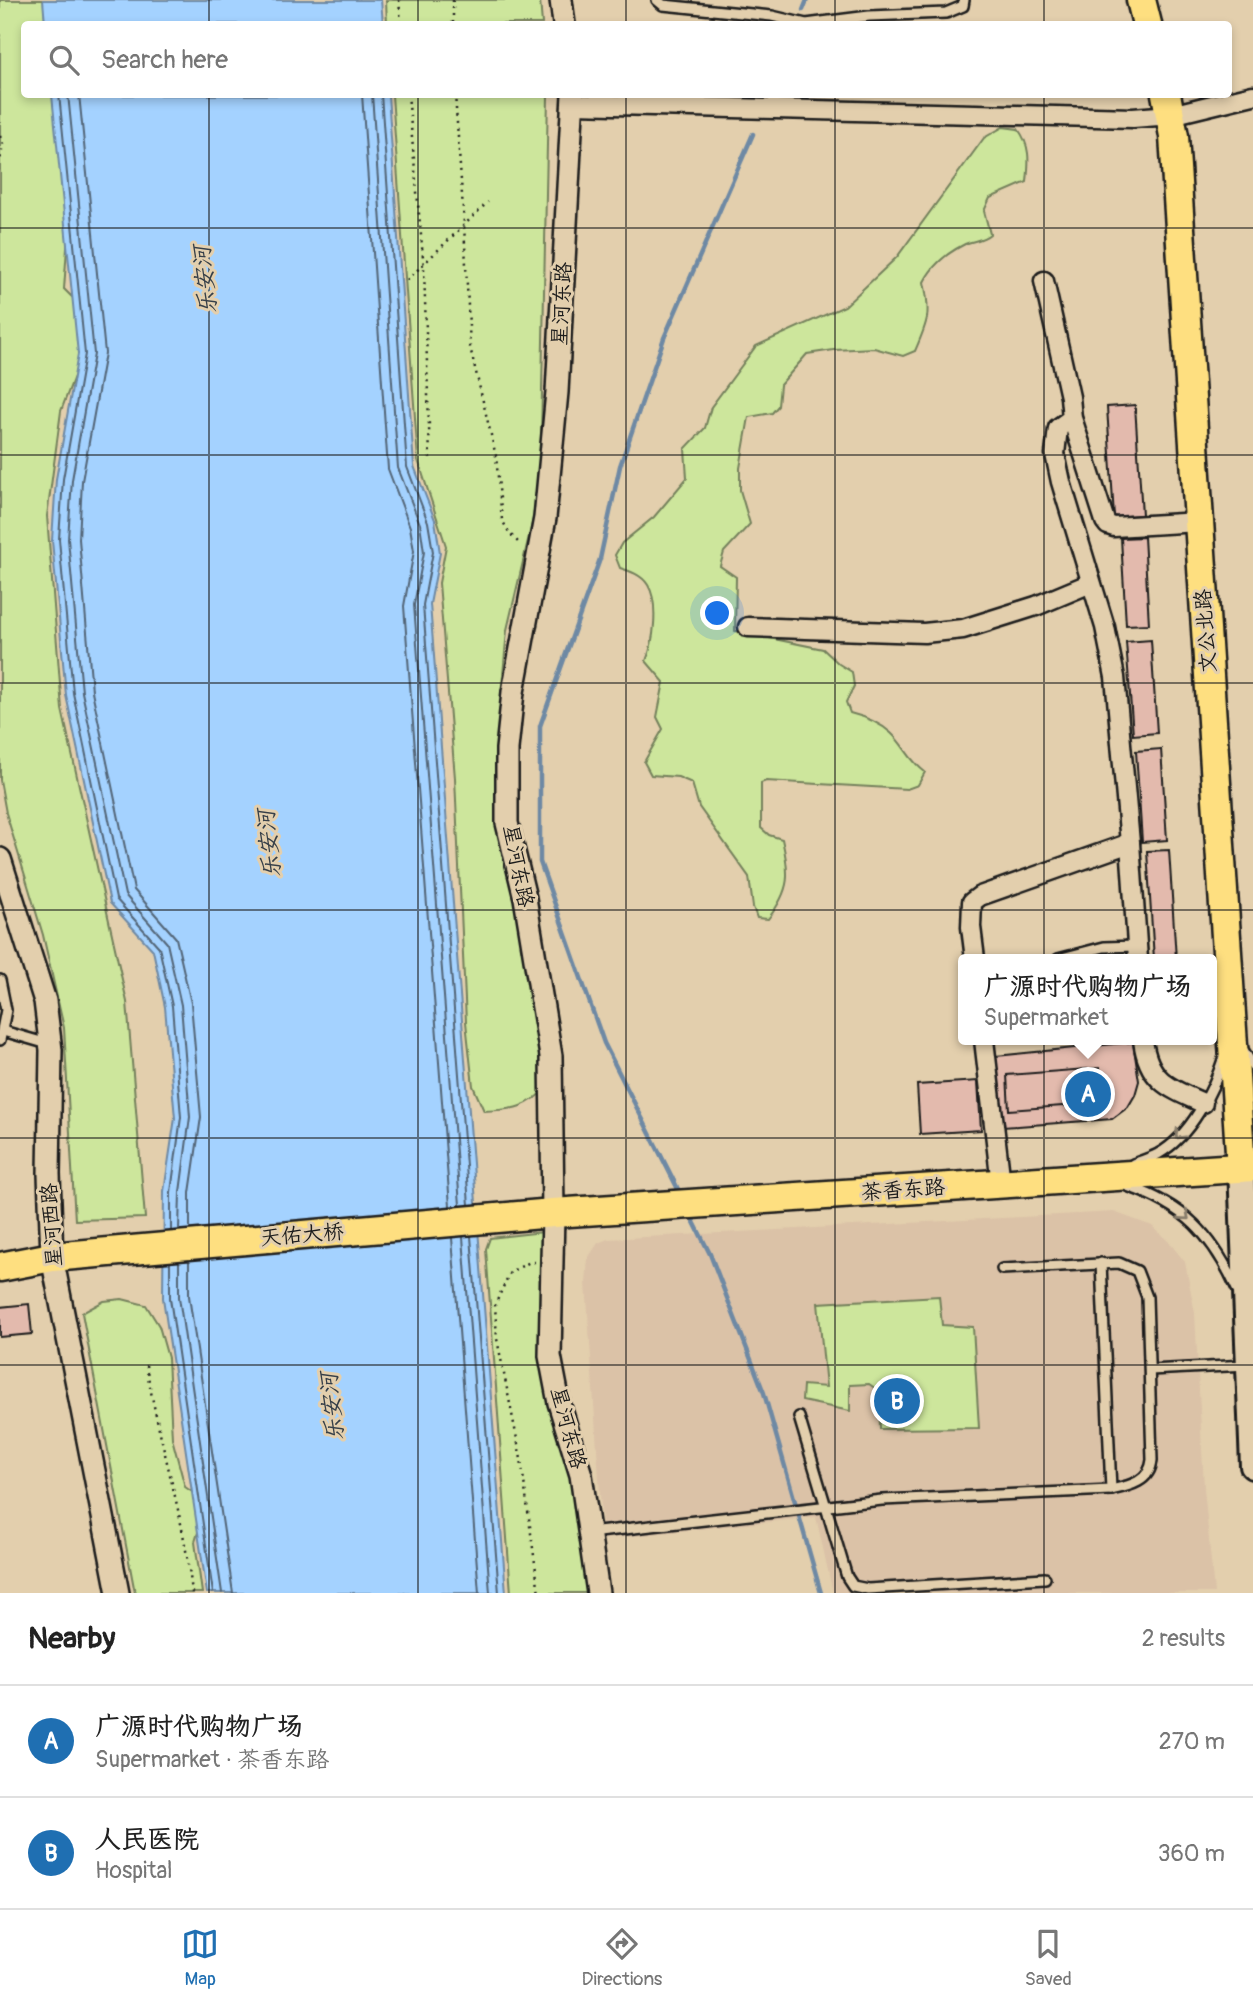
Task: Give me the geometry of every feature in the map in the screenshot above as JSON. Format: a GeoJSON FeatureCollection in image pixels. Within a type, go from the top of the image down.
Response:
{"type":"FeatureCollection","features":[{"type":"Feature","properties":{"kind":"main road"},"geometry":{"type":"LineString","coordinates":[[1140,0],[1146,21]]}},
{"type":"Feature","properties":{"kind":"main road","name":"文公北路"},"geometry":{"type":"LineString","coordinates":[[1169,105],[1232,1032],[1247,1168]]}},
{"type":"Feature","properties":{"kind":"main road"},"geometry":{"type":"LineString","coordinates":[[1247,1168],[1253,1466]]}},
{"type":"Feature","properties":{"kind":"main road","name":"茶香东路"},"geometry":{"type":"LineString","coordinates":[[553,1213],[1247,1168]]}},
{"type":"Feature","properties":{"kind":"main road","name":"天佑大桥"},"geometry":{"type":"LineString","coordinates":[[0,1267],[52,1257],[553,1213]]}},
{"type":"Feature","properties":{"kind":"street"},"geometry":{"type":"LineString","coordinates":[[561,0],[564,21]]}},
{"type":"Feature","properties":{"kind":"street"},"geometry":{"type":"LineString","coordinates":[[573,99],[773,102],[1133,118],[1169,105],[1217,106],[1253,95]]}},
{"type":"Feature","properties":{"kind":"street","name":"星河东路"},"geometry":{"type":"LineString","coordinates":[[573,99],[556,393],[545,518],[513,692],[507,749],[507,823],[525,898],[551,1056],[553,1213],[550,1356],[558,1403],[581,1475],[598,1593]]}},
{"type":"Feature","properties":{"kind":"street"},"geometry":{"type":"LineString","coordinates":[[1044,281],[1070,397],[1072,418],[1100,510],[1108,525],[1114,527],[1199,523]]}},
{"type":"Feature","properties":{"kind":"street"},"geometry":{"type":"LineString","coordinates":[[1072,418],[1058,428],[1055,454],[1105,627],[1115,677],[1137,952]]}},
{"type":"Feature","properties":{"kind":"street"},"geometry":{"type":"LineString","coordinates":[[748,627],[924,633],[962,629],[1036,606],[1091,583]]}},
{"type":"Feature","properties":{"kind":"street"},"geometry":{"type":"LineString","coordinates":[[974,954],[971,927],[972,902],[980,896],[1130,843]]}},
{"type":"Feature","properties":{"kind":"street","name":"星河西路"},"geometry":{"type":"LineString","coordinates":[[0,859],[45,1001],[50,1044],[49,1174],[52,1257],[118,1593]]}},
{"type":"Feature","properties":{"kind":"street"},"geometry":{"type":"LineString","coordinates":[[985,1045],[1001,1184]]}},
{"type":"Feature","properties":{"kind":"street"},"geometry":{"type":"LineString","coordinates":[[1143,1045],[1144,1054],[1154,1075],[1163,1084],[1203,1103]]}},
{"type":"Feature","properties":{"kind":"lane"},"geometry":{"type":"LineString","coordinates":[[657,0],[663,5],[772,16],[793,21]]}},
{"type":"Feature","properties":{"kind":"lane"},"geometry":{"type":"LineString","coordinates":[[830,21],[869,16],[946,13],[963,6],[964,0]]}},
{"type":"Feature","properties":{"kind":"lane"},"geometry":{"type":"LineString","coordinates":[[1077,954],[1104,947],[1137,952]]}},
{"type":"Feature","properties":{"kind":"lane"},"geometry":{"type":"LineString","coordinates":[[0,980],[6,1010],[2,1036],[50,1044]]}},
{"type":"Feature","properties":{"kind":"lane"},"geometry":{"type":"LineString","coordinates":[[1232,1032],[1253,1066]]}},
{"type":"Feature","properties":{"kind":"lane"},"geometry":{"type":"LineString","coordinates":[[1102,1177],[1160,1153],[1183,1133],[1203,1103],[1219,1071],[1232,1032]]}},
{"type":"Feature","properties":{"kind":"lane"},"geometry":{"type":"LineString","coordinates":[[1102,1177],[1151,1194],[1183,1212],[1206,1236],[1250,1300]]}},
{"type":"Feature","properties":{"kind":"lane"},"geometry":{"type":"LineString","coordinates":[[1101,1263],[1111,1490]]}},
{"type":"Feature","properties":{"kind":"lane"},"geometry":{"type":"LineString","coordinates":[[589,1533],[883,1500],[1111,1490],[1142,1480],[1151,1469],[1150,1370],[1147,1297],[1138,1271],[1119,1263],[1002,1269]]}},
{"type":"Feature","properties":{"kind":"lane"},"geometry":{"type":"LineString","coordinates":[[1150,1370],[1249,1365]]}},
{"type":"Feature","properties":{"kind":"lane"},"geometry":{"type":"LineString","coordinates":[[799,1417],[847,1577],[853,1586],[868,1589],[1045,1578]]}},
{"type":"Feature","properties":{"kind":"path"},"geometry":{"type":"LineString","coordinates":[[399,0],[401,21]]}},
{"type":"Feature","properties":{"kind":"path"},"geometry":{"type":"LineString","coordinates":[[453,0],[453,21]]}},
{"type":"Feature","properties":{"kind":"path"},"geometry":{"type":"LineString","coordinates":[[408,98],[424,262],[430,458]]}},
{"type":"Feature","properties":{"kind":"path"},"geometry":{"type":"LineString","coordinates":[[455,98],[470,347],[496,456],[502,520],[510,534],[538,558]]}},
{"type":"Feature","properties":{"kind":"path"},"geometry":{"type":"LineString","coordinates":[[0,136],[3,144],[0,161]]}},
{"type":"Feature","properties":{"kind":"path"},"geometry":{"type":"LineString","coordinates":[[407,280],[488,202]]}},
{"type":"Feature","properties":{"kind":"path"},"geometry":{"type":"LineString","coordinates":[[539,1593],[521,1459],[496,1339],[495,1305],[510,1272],[530,1262],[552,1262]]}},
{"type":"Feature","properties":{"kind":"path"},"geometry":{"type":"LineString","coordinates":[[146,1365],[155,1415],[188,1551],[192,1593]]}},
{"type":"Feature","properties":{"kind":"shaded area"},"geometry":{"type":"Polygon","coordinates":[[[1114,1212],[1152,1226],[1185,1262],[1195,1313],[1204,1488],[1214,1593],[833,1593],[816,1517],[603,1539],[586,1283],[588,1258],[598,1243],[608,1239],[1114,1212]]]}},
{"type":"Feature","properties":{"kind":"green space"},"geometry":{"type":"Polygon","coordinates":[[[0,0],[62,0],[67,21],[21,21],[21,98],[60,98],[71,193],[64,289],[81,306],[85,347],[61,411],[47,516],[62,709],[127,1002],[145,1218],[75,1220],[64,1028],[43,935],[6,813],[0,780],[0,0]]]}},
{"type":"Feature","properties":{"kind":"green space"},"geometry":{"type":"Polygon","coordinates":[[[386,0],[540,0],[542,21],[387,21],[386,0]]]}},
{"type":"Feature","properties":{"kind":"green space"},"geometry":{"type":"Polygon","coordinates":[[[392,98],[548,98],[540,489],[507,630],[499,721],[498,816],[548,1085],[527,1103],[503,1110],[484,1111],[473,1086],[466,1022],[455,778],[439,583],[446,546],[418,460],[392,98]]]}},
{"type":"Feature","properties":{"kind":"green space"},"geometry":{"type":"Polygon","coordinates":[[[1003,127],[1018,129],[1022,135],[1027,148],[1027,182],[990,198],[984,211],[990,234],[952,251],[936,264],[924,282],[927,318],[915,351],[903,356],[874,348],[807,354],[780,385],[778,406],[772,413],[749,417],[740,468],[740,490],[750,524],[724,552],[720,566],[736,577],[735,631],[823,649],[852,672],[854,686],[846,702],[850,713],[872,720],[886,729],[925,772],[918,785],[907,789],[766,781],[761,783],[761,828],[769,835],[782,839],[787,881],[781,899],[768,919],[757,918],[749,877],[699,807],[692,783],[678,777],[651,775],[644,762],[663,729],[657,717],[664,682],[646,661],[653,633],[653,602],[648,585],[636,574],[620,568],[615,555],[622,543],[654,517],[687,478],[685,449],[705,428],[711,407],[756,346],[845,306],[897,257],[984,138],[1003,127]]]}},
{"type":"Feature","properties":{"kind":"green space"},"geometry":{"type":"Polygon","coordinates":[[[543,1232],[545,1282],[597,1593],[511,1593],[486,1249],[490,1238],[543,1232]]]}},
{"type":"Feature","properties":{"kind":"green space"},"geometry":{"type":"Polygon","coordinates":[[[939,1296],[942,1325],[973,1327],[979,1428],[880,1429],[879,1391],[869,1384],[850,1385],[850,1411],[802,1401],[803,1385],[826,1387],[818,1303],[939,1296]]]}},
{"type":"Feature","properties":{"kind":"green space"},"geometry":{"type":"Polygon","coordinates":[[[122,1299],[146,1305],[159,1326],[168,1358],[172,1438],[185,1487],[201,1498],[202,1519],[195,1542],[202,1593],[135,1593],[82,1313],[104,1301],[122,1299]]]}},
{"type":"Feature","properties":{"kind":"water"},"geometry":{"type":"Polygon","coordinates":[[[43,0],[381,0],[383,21],[45,21],[43,0]]]}},
{"type":"Feature","properties":{"kind":"water","name":"乐安河"},"geometry":{"type":"Polygon","coordinates":[[[52,98],[388,98],[414,466],[435,520],[440,553],[430,604],[506,1593],[207,1593],[163,1298],[164,1191],[175,1118],[165,1007],[153,950],[110,903],[66,695],[52,540],[56,479],[78,354],[52,98]]]}},
{"type":"Feature","properties":{"kind":"building"},"geometry":{"type":"Polygon","coordinates":[[[1135,405],[1142,515],[1114,517],[1107,407],[1135,405]]]}},
{"type":"Feature","properties":{"kind":"building"},"geometry":{"type":"Polygon","coordinates":[[[1144,537],[1149,624],[1126,625],[1121,538],[1144,537]]]}},
{"type":"Feature","properties":{"kind":"building"},"geometry":{"type":"Polygon","coordinates":[[[1151,640],[1157,733],[1133,735],[1126,642],[1151,640]]]}},
{"type":"Feature","properties":{"kind":"building"},"geometry":{"type":"Polygon","coordinates":[[[1161,749],[1167,840],[1142,842],[1136,751],[1161,749]]]}},
{"type":"Feature","properties":{"kind":"building"},"geometry":{"type":"Polygon","coordinates":[[[1169,850],[1176,954],[1154,954],[1147,851],[1169,850]]]}},
{"type":"Feature","properties":{"kind":"building"},"geometry":{"type":"Polygon","coordinates":[[[1104,1045],[1133,1045],[1139,1081],[1128,1107],[1112,1119],[1003,1127],[996,1056],[1104,1045]]]}},
{"type":"Feature","properties":{"kind":"building"},"geometry":{"type":"Polygon","coordinates":[[[1100,1068],[1103,1103],[1009,1110],[1007,1075],[1100,1068]]]}},
{"type":"Feature","properties":{"kind":"building"},"geometry":{"type":"Polygon","coordinates":[[[978,1081],[981,1130],[920,1134],[917,1085],[978,1081]]]}},
{"type":"Feature","properties":{"kind":"building"},"geometry":{"type":"Polygon","coordinates":[[[29,1304],[32,1334],[0,1337],[0,1307],[29,1304]]]}},
{"type":"Feature","properties":{"kind":"waterway"},"geometry":{"type":"LineString","coordinates":[[803,10],[807,0]]}},
{"type":"Feature","properties":{"kind":"waterway"},"geometry":{"type":"LineString","coordinates":[[680,1193],[604,1043],[540,862],[540,726],[600,559],[620,466],[664,338],[753,134]]}},
{"type":"Feature","properties":{"kind":"waterway"},"geometry":{"type":"LineString","coordinates":[[690,1214],[710,1254],[764,1393],[821,1593]]}},
{"type":"Feature","properties":{"kind":"place","name":"广源时代购物广场"},"geometry":{"type":"Point","coordinates":[1088,1094]}},
{"type":"Feature","properties":{"kind":"place","name":"人民医院"},"geometry":{"type":"Point","coordinates":[897,1401]}}]}
